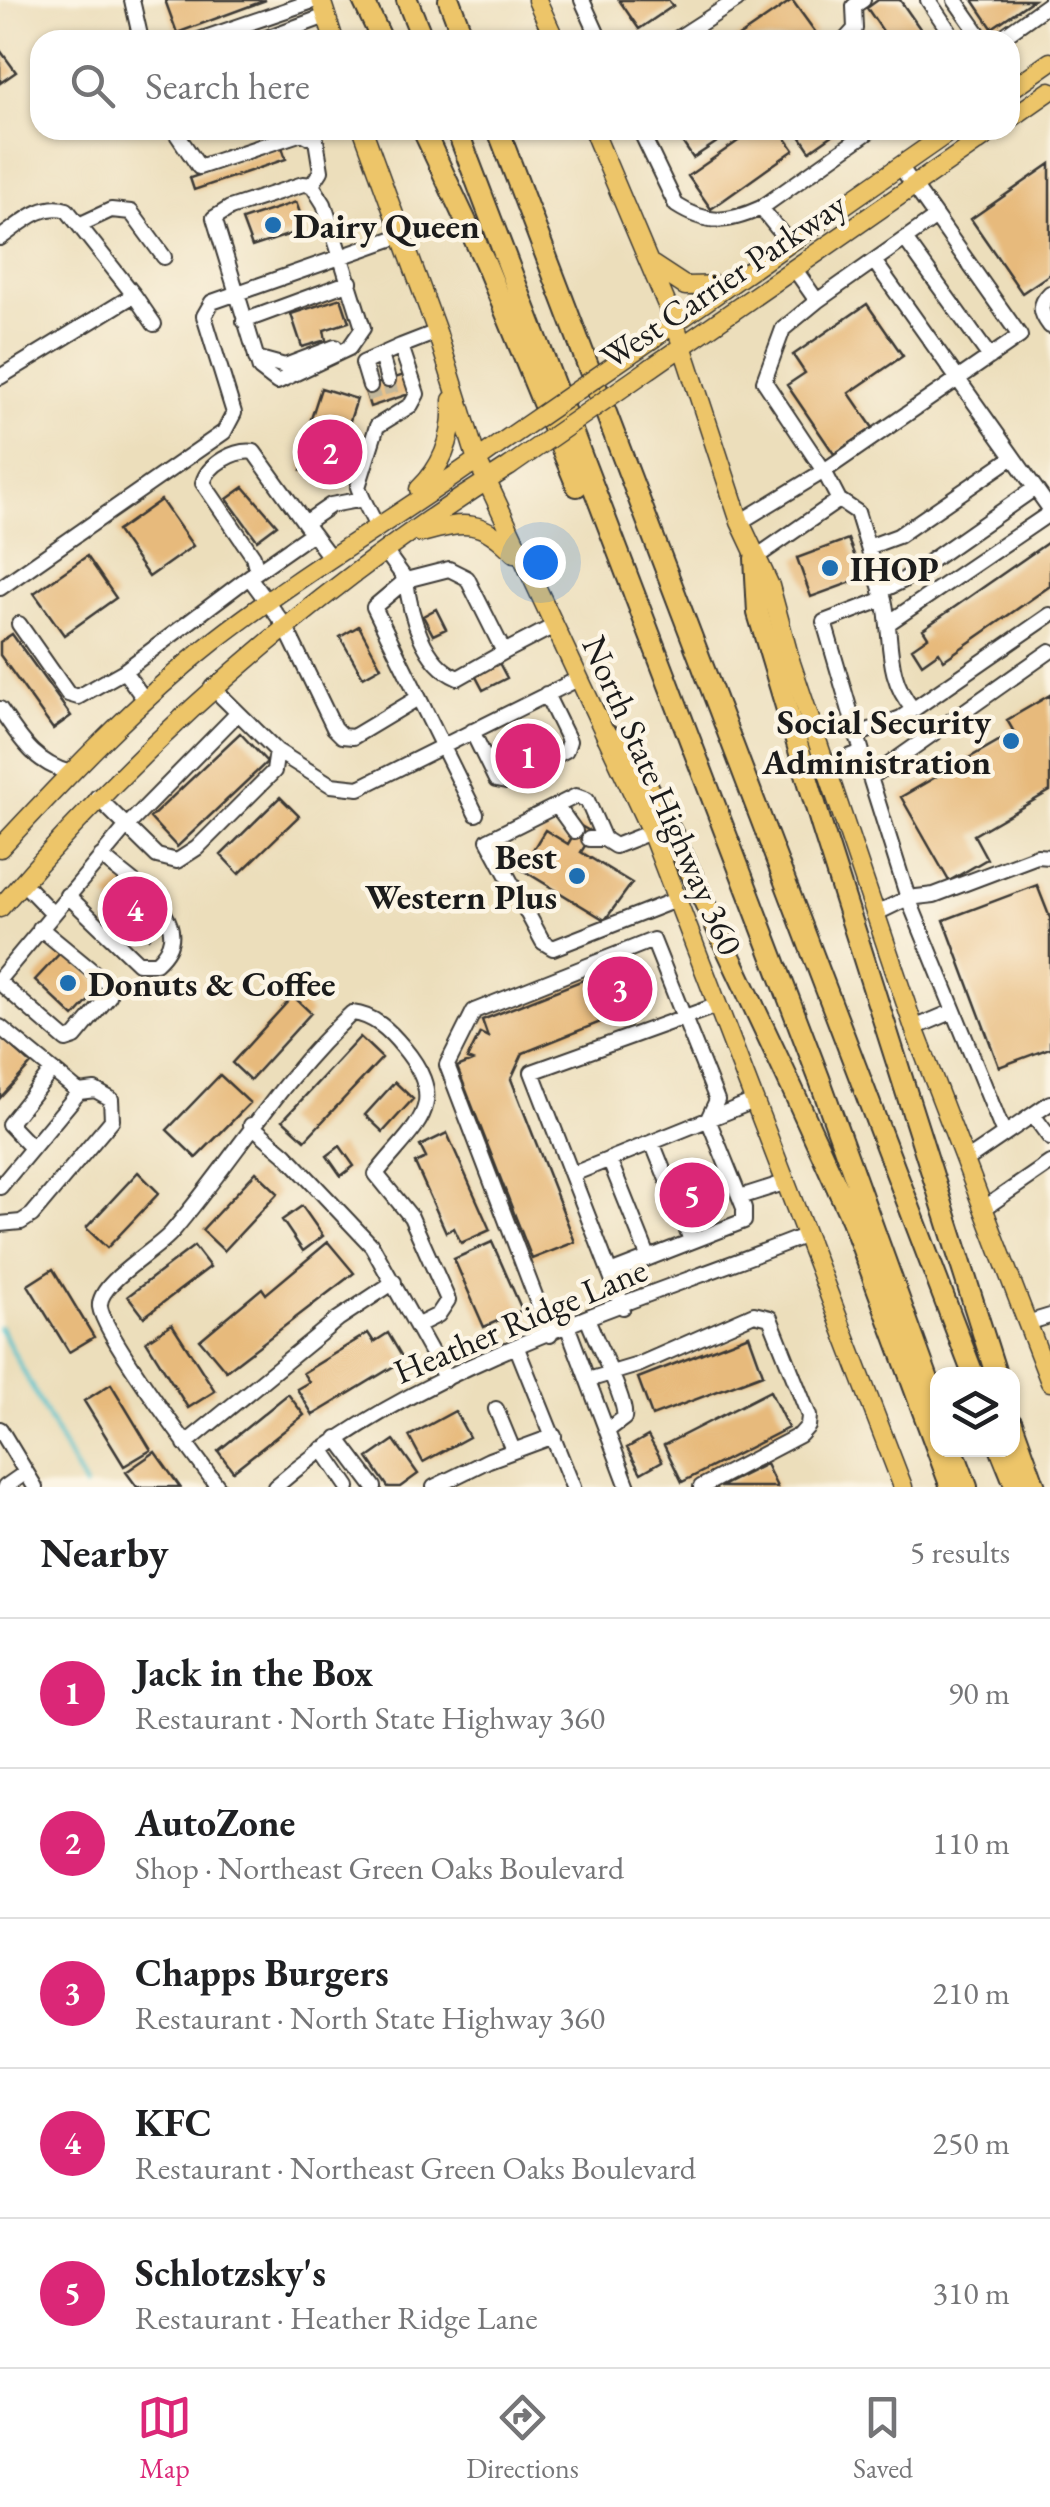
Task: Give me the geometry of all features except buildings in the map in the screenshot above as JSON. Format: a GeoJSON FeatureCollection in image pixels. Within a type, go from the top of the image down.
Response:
{"type":"FeatureCollection","features":[{"type":"Feature","properties":{"kind":"highway"},"geometry":{"type":"LineString","coordinates":[[364,0],[378,30]]}},
{"type":"Feature","properties":{"kind":"highway"},"geometry":{"type":"LineString","coordinates":[[407,0],[419,30]]}},
{"type":"Feature","properties":{"kind":"highway"},"geometry":{"type":"LineString","coordinates":[[449,0],[460,30]]}},
{"type":"Feature","properties":{"kind":"highway"},"geometry":{"type":"LineString","coordinates":[[428,140],[484,262],[602,544],[628,584]]}},
{"type":"Feature","properties":{"kind":"highway"},"geometry":{"type":"LineString","coordinates":[[461,140],[819,1078],[930,1384]]}},
{"type":"Feature","properties":{"kind":"highway"},"geometry":{"type":"LineString","coordinates":[[502,140],[970,1367]]}},
{"type":"Feature","properties":{"kind":"highway"},"geometry":{"type":"LineString","coordinates":[[754,558],[758,612],[806,774],[994,1367]]}},
{"type":"Feature","properties":{"kind":"highway"},"geometry":{"type":"LineString","coordinates":[[607,735],[631,754],[800,1104],[852,1220],[951,1487]]}},
{"type":"Feature","properties":{"kind":"highway"},"geometry":{"type":"LineString","coordinates":[[1020,1446],[1034,1487]]}},
{"type":"Feature","properties":{"kind":"highway"},"geometry":{"type":"LineString","coordinates":[[955,1457],[966,1487]]}},
{"type":"Feature","properties":{"kind":"highway"},"geometry":{"type":"LineString","coordinates":[[1004,1457],[1016,1487]]}},
{"type":"Feature","properties":{"kind":"main road"},"geometry":{"type":"LineString","coordinates":[[537,0],[550,30]]}},
{"type":"Feature","properties":{"kind":"main road"},"geometry":{"type":"LineString","coordinates":[[321,5],[330,30]]}},
{"type":"Feature","properties":{"kind":"main road"},"geometry":{"type":"LineString","coordinates":[[1020,83],[1050,62]]}},
{"type":"Feature","properties":{"kind":"main road"},"geometry":{"type":"LineString","coordinates":[[1020,108],[1050,91]]}},
{"type":"Feature","properties":{"kind":"main road","name":"North State Highway 360"},"geometry":{"type":"LineString","coordinates":[[366,140],[437,332],[486,481],[651,832],[902,1487]]}},
{"type":"Feature","properties":{"kind":"main road"},"geometry":{"type":"LineString","coordinates":[[597,140],[651,264],[740,522],[770,586],[914,1028],[1050,1382]]}},
{"type":"Feature","properties":{"kind":"main road","name":"West Carrier Parkway"},"geometry":{"type":"LineString","coordinates":[[384,520],[478,460],[938,140]]}},
{"type":"Feature","properties":{"kind":"main road","name":"West Carrier Parkway"},"geometry":{"type":"LineString","coordinates":[[0,908],[98,797],[212,688],[285,626],[385,551],[980,140]]}},
{"type":"Feature","properties":{"kind":"main road"},"geometry":{"type":"LineString","coordinates":[[651,264],[685,286],[730,285]]}},
{"type":"Feature","properties":{"kind":"main road"},"geometry":{"type":"LineString","coordinates":[[0,848],[145,700],[266,602],[384,520],[425,483],[448,447],[453,419],[450,370]]}},
{"type":"Feature","properties":{"kind":"main road"},"geometry":{"type":"LineString","coordinates":[[406,537],[456,524],[476,525],[488,530],[523,562]]}},
{"type":"Feature","properties":{"kind":"main road"},"geometry":{"type":"LineString","coordinates":[[70,773],[98,797]]}},
{"type":"Feature","properties":{"kind":"street"},"geometry":{"type":"LineString","coordinates":[[132,0],[138,30]]}},
{"type":"Feature","properties":{"kind":"street"},"geometry":{"type":"LineString","coordinates":[[582,0],[596,30]]}},
{"type":"Feature","properties":{"kind":"street"},"geometry":{"type":"LineString","coordinates":[[690,30],[737,0]]}},
{"type":"Feature","properties":{"kind":"street"},"geometry":{"type":"LineString","coordinates":[[854,30],[854,6],[862,0]]}},
{"type":"Feature","properties":{"kind":"street"},"geometry":{"type":"LineString","coordinates":[[928,0],[949,30]]}},
{"type":"Feature","properties":{"kind":"street"},"geometry":{"type":"LineString","coordinates":[[955,0],[977,30]]}},
{"type":"Feature","properties":{"kind":"street"},"geometry":{"type":"LineString","coordinates":[[1012,30],[1050,4]]}},
{"type":"Feature","properties":{"kind":"street"},"geometry":{"type":"LineString","coordinates":[[234,30],[321,5]]}},
{"type":"Feature","properties":{"kind":"street"},"geometry":{"type":"LineString","coordinates":[[278,30],[321,5]]}},
{"type":"Feature","properties":{"kind":"street"},"geometry":{"type":"LineString","coordinates":[[180,140],[198,167],[281,140]]}},
{"type":"Feature","properties":{"kind":"street"},"geometry":{"type":"LineString","coordinates":[[312,185],[321,171],[316,140]]}},
{"type":"Feature","properties":{"kind":"street"},"geometry":{"type":"LineString","coordinates":[[645,140],[676,205],[714,222],[732,222],[761,208],[857,140]]}},
{"type":"Feature","properties":{"kind":"street"},"geometry":{"type":"LineString","coordinates":[[740,522],[824,471],[1020,336],[900,166]]}},
{"type":"Feature","properties":{"kind":"street"},"geometry":{"type":"LineString","coordinates":[[312,185],[303,184],[230,208],[214,218],[256,358],[266,378],[276,382],[298,376],[362,332]]}},
{"type":"Feature","properties":{"kind":"street"},"geometry":{"type":"LineString","coordinates":[[312,185],[324,204],[362,332]]}},
{"type":"Feature","properties":{"kind":"street"},"geometry":{"type":"LineString","coordinates":[[0,238],[54,206],[68,210],[154,324]]}},
{"type":"Feature","properties":{"kind":"street"},"geometry":{"type":"LineString","coordinates":[[761,208],[790,243]]}},
{"type":"Feature","properties":{"kind":"street"},"geometry":{"type":"LineString","coordinates":[[81,224],[111,210],[131,212],[164,258]]}},
{"type":"Feature","properties":{"kind":"street"},"geometry":{"type":"LineString","coordinates":[[914,709],[897,684],[886,636],[890,622],[857,512],[839,500],[764,381],[782,329],[936,217]]}},
{"type":"Feature","properties":{"kind":"street"},"geometry":{"type":"LineString","coordinates":[[0,588],[224,432],[231,422],[232,403],[204,316],[212,302],[234,291],[400,236]]}},
{"type":"Feature","properties":{"kind":"street"},"geometry":{"type":"LineString","coordinates":[[905,238],[990,356]]}},
{"type":"Feature","properties":{"kind":"street"},"geometry":{"type":"LineString","coordinates":[[874,261],[1050,511],[890,622]]}},
{"type":"Feature","properties":{"kind":"street"},"geometry":{"type":"LineString","coordinates":[[796,270],[817,301]]}},
{"type":"Feature","properties":{"kind":"street"},"geometry":{"type":"LineString","coordinates":[[244,321],[350,282]]}},
{"type":"Feature","properties":{"kind":"street"},"geometry":{"type":"LineString","coordinates":[[1050,293],[1042,301],[1041,312],[1050,326]]}},
{"type":"Feature","properties":{"kind":"street"},"geometry":{"type":"LineString","coordinates":[[0,377],[134,296]]}},
{"type":"Feature","properties":{"kind":"street"},"geometry":{"type":"LineString","coordinates":[[256,358],[285,366],[362,332]]}},
{"type":"Feature","properties":{"kind":"street"},"geometry":{"type":"LineString","coordinates":[[370,386],[363,363],[437,332]]}},
{"type":"Feature","properties":{"kind":"street"},"geometry":{"type":"LineString","coordinates":[[384,520],[363,499],[358,486],[381,423],[395,405],[411,404],[417,394],[401,346]]}},
{"type":"Feature","properties":{"kind":"street"},"geometry":{"type":"LineString","coordinates":[[381,355],[388,380]]}},
{"type":"Feature","properties":{"kind":"street"},"geometry":{"type":"LineString","coordinates":[[376,405],[381,423]]}},
{"type":"Feature","properties":{"kind":"street"},"geometry":{"type":"LineString","coordinates":[[330,557],[254,452],[240,450],[206,472],[206,491],[253,556],[253,574],[266,602],[285,626],[342,736],[353,737],[372,730],[418,698]]}},
{"type":"Feature","properties":{"kind":"street"},"geometry":{"type":"LineString","coordinates":[[868,546],[898,536],[1013,457]]}},
{"type":"Feature","properties":{"kind":"street"},"geometry":{"type":"LineString","coordinates":[[1004,1134],[908,898],[824,622],[883,595],[1035,488]]}},
{"type":"Feature","properties":{"kind":"street"},"geometry":{"type":"LineString","coordinates":[[19,624],[68,694],[78,697],[124,671],[253,574],[332,505],[363,499]]}},
{"type":"Feature","properties":{"kind":"street"},"geometry":{"type":"LineString","coordinates":[[754,558],[839,500]]}},
{"type":"Feature","properties":{"kind":"street"},"geometry":{"type":"LineString","coordinates":[[385,551],[406,580],[420,634],[432,658],[446,673],[458,678],[554,626]]}},
{"type":"Feature","properties":{"kind":"street"},"geometry":{"type":"LineString","coordinates":[[476,814],[374,606],[406,580],[449,568],[467,578],[504,652]]}},
{"type":"Feature","properties":{"kind":"street"},"geometry":{"type":"LineString","coordinates":[[857,735],[914,709],[1050,615]]}},
{"type":"Feature","properties":{"kind":"street"},"geometry":{"type":"LineString","coordinates":[[870,778],[1050,651]]}},
{"type":"Feature","properties":{"kind":"street"},"geometry":{"type":"LineString","coordinates":[[124,671],[145,700]]}},
{"type":"Feature","properties":{"kind":"street"},"geometry":{"type":"LineString","coordinates":[[212,688],[276,751],[310,774],[344,789],[359,788],[580,678]]}},
{"type":"Feature","properties":{"kind":"street"},"geometry":{"type":"LineString","coordinates":[[472,730],[496,780],[506,782],[566,750],[569,741],[546,694]]}},
{"type":"Feature","properties":{"kind":"street"},"geometry":{"type":"LineString","coordinates":[[0,708],[30,753],[48,766],[70,773]]}},
{"type":"Feature","properties":{"kind":"street"},"geometry":{"type":"LineString","coordinates":[[40,928],[108,984],[109,996],[76,1037],[66,1040],[0,980],[40,928],[52,913],[126,826],[238,713]]}},
{"type":"Feature","properties":{"kind":"street"},"geometry":{"type":"LineString","coordinates":[[98,797],[157,856],[169,862],[186,856],[274,771],[276,751]]}},
{"type":"Feature","properties":{"kind":"street"},"geometry":{"type":"LineString","coordinates":[[826,766],[862,752]]}},
{"type":"Feature","properties":{"kind":"street"},"geometry":{"type":"LineString","coordinates":[[590,836],[587,800],[576,796],[488,840],[543,942],[553,948],[678,899]]}},
{"type":"Feature","properties":{"kind":"street"},"geometry":{"type":"LineString","coordinates":[[557,806],[590,836],[615,846],[651,832]]}},
{"type":"Feature","properties":{"kind":"street"},"geometry":{"type":"LineString","coordinates":[[68,895],[138,963],[156,963],[169,951],[174,928],[169,917],[101,856]]}},
{"type":"Feature","properties":{"kind":"street"},"geometry":{"type":"LineString","coordinates":[[874,914],[908,898],[934,896],[1037,856],[1050,856]]}},
{"type":"Feature","properties":{"kind":"street"},"geometry":{"type":"LineString","coordinates":[[22,882],[52,913]]}},
{"type":"Feature","properties":{"kind":"street"},"geometry":{"type":"LineString","coordinates":[[550,1335],[446,1064],[474,1011],[653,940],[717,1100],[708,1120],[740,1197],[744,1221],[610,1273]]}},
{"type":"Feature","properties":{"kind":"street"},"geometry":{"type":"LineString","coordinates":[[623,1307],[532,1072],[718,1005]]}},
{"type":"Feature","properties":{"kind":"street"},"geometry":{"type":"LineString","coordinates":[[914,1028],[954,1011]]}},
{"type":"Feature","properties":{"kind":"street"},"geometry":{"type":"LineString","coordinates":[[218,1487],[124,1352],[101,1311],[101,1299],[115,1279],[172,1233],[251,1125],[314,1048],[357,1012],[394,1036],[418,1065],[429,1098],[422,1116],[376,1174],[411,1217],[448,1300],[438,1314],[415,1320]]}},
{"type":"Feature","properties":{"kind":"street"},"geometry":{"type":"LineString","coordinates":[[0,1027],[79,1092]]}},
{"type":"Feature","properties":{"kind":"street"},"geometry":{"type":"LineString","coordinates":[[32,1148],[9,1124],[52,1070]]}},
{"type":"Feature","properties":{"kind":"street"},"geometry":{"type":"LineString","coordinates":[[0,1187],[79,1092],[95,1090],[106,1094],[115,1108],[112,1120],[32,1215],[21,1222],[0,1224]]}},
{"type":"Feature","properties":{"kind":"street"},"geometry":{"type":"LineString","coordinates":[[574,1174],[754,1101]]}},
{"type":"Feature","properties":{"kind":"street"},"geometry":{"type":"LineString","coordinates":[[965,1161],[1050,1103]]}},
{"type":"Feature","properties":{"kind":"street"},"geometry":{"type":"LineString","coordinates":[[1033,1114],[1050,1138]]}},
{"type":"Feature","properties":{"kind":"street"},"geometry":{"type":"LineString","coordinates":[[251,1125],[344,1213],[394,1282],[446,1379]]}},
{"type":"Feature","properties":{"kind":"street"},"geometry":{"type":"LineString","coordinates":[[652,1142],[692,1240]]}},
{"type":"Feature","properties":{"kind":"street"},"geometry":{"type":"LineString","coordinates":[[609,1159],[648,1256]]}},
{"type":"Feature","properties":{"kind":"street"},"geometry":{"type":"LineString","coordinates":[[983,1209],[1050,1163]]}},
{"type":"Feature","properties":{"kind":"street"},"geometry":{"type":"LineString","coordinates":[[740,1197],[784,1183]]}},
{"type":"Feature","properties":{"kind":"street","name":"Heather Ridge Lane"},"geometry":{"type":"LineString","coordinates":[[275,1487],[338,1438],[446,1379],[804,1236]]}},
{"type":"Feature","properties":{"kind":"street"},"geometry":{"type":"LineString","coordinates":[[186,1444],[338,1319],[394,1282]]}},
{"type":"Feature","properties":{"kind":"street"},"geometry":{"type":"LineString","coordinates":[[588,1380],[638,1364],[754,1314],[770,1318],[809,1416],[808,1426],[800,1435],[701,1487]]}},
{"type":"Feature","properties":{"kind":"street"},"geometry":{"type":"LineString","coordinates":[[1027,1323],[1050,1316]]}},
{"type":"Feature","properties":{"kind":"street"},"geometry":{"type":"LineString","coordinates":[[588,1320],[607,1373],[624,1396],[626,1410],[618,1424],[608,1430]]}},
{"type":"Feature","properties":{"kind":"street"},"geometry":{"type":"LineString","coordinates":[[568,1328],[628,1487]]}},
{"type":"Feature","properties":{"kind":"street"},"geometry":{"type":"LineString","coordinates":[[518,1348],[573,1487]]}},
{"type":"Feature","properties":{"kind":"street"},"geometry":{"type":"LineString","coordinates":[[496,1410],[513,1450]]}},
{"type":"Feature","properties":{"kind":"street"},"geometry":{"type":"LineString","coordinates":[[0,1429],[34,1487]]}},
{"type":"Feature","properties":{"kind":"street"},"geometry":{"type":"LineString","coordinates":[[439,1485],[513,1450],[554,1436]]}},
{"type":"Feature","properties":{"kind":"street"},"geometry":{"type":"LineString","coordinates":[[338,1438],[374,1487]]}},
{"type":"Feature","properties":{"kind":"street"},"geometry":{"type":"LineString","coordinates":[[322,1449],[348,1487]]}},
{"type":"Feature","properties":{"kind":"street"},"geometry":{"type":"LineString","coordinates":[[5,1487],[25,1473]]}},
{"type":"Feature","properties":{"kind":"waterway"},"geometry":{"type":"LineString","coordinates":[[0,1327],[85,1487]]}},
{"type":"Feature","properties":{"kind":"tunnel"},"geometry":{"type":"LineString","coordinates":[[388,380],[393,399]]}},
{"type":"Feature","properties":{"kind":"tunnel"},"geometry":{"type":"LineString","coordinates":[[370,386],[376,405]]}},
{"type":"Feature","properties":{"kind":"place","name":"Dairy Queen"},"geometry":{"type":"Point","coordinates":[273,225]}},
{"type":"Feature","properties":{"kind":"place","name":"AutoZone"},"geometry":{"type":"Point","coordinates":[330,452]}},
{"type":"Feature","properties":{"kind":"place","name":"IHOP"},"geometry":{"type":"Point","coordinates":[830,568]}},
{"type":"Feature","properties":{"kind":"place","name":"Social Security Administration"},"geometry":{"type":"Point","coordinates":[1011,741]}},
{"type":"Feature","properties":{"kind":"place","name":"Jack in the Box"},"geometry":{"type":"Point","coordinates":[528,756]}},
{"type":"Feature","properties":{"kind":"place","name":"Best Western Plus"},"geometry":{"type":"Point","coordinates":[577,876]}},
{"type":"Feature","properties":{"kind":"place","name":"KFC"},"geometry":{"type":"Point","coordinates":[135,909]}},
{"type":"Feature","properties":{"kind":"place","name":"Donuts & Coffee"},"geometry":{"type":"Point","coordinates":[68,983]}},
{"type":"Feature","properties":{"kind":"place","name":"Chapps Burgers"},"geometry":{"type":"Point","coordinates":[620,989]}},
{"type":"Feature","properties":{"kind":"place","name":"Schlotzsky's"},"geometry":{"type":"Point","coordinates":[692,1195]}}]}
